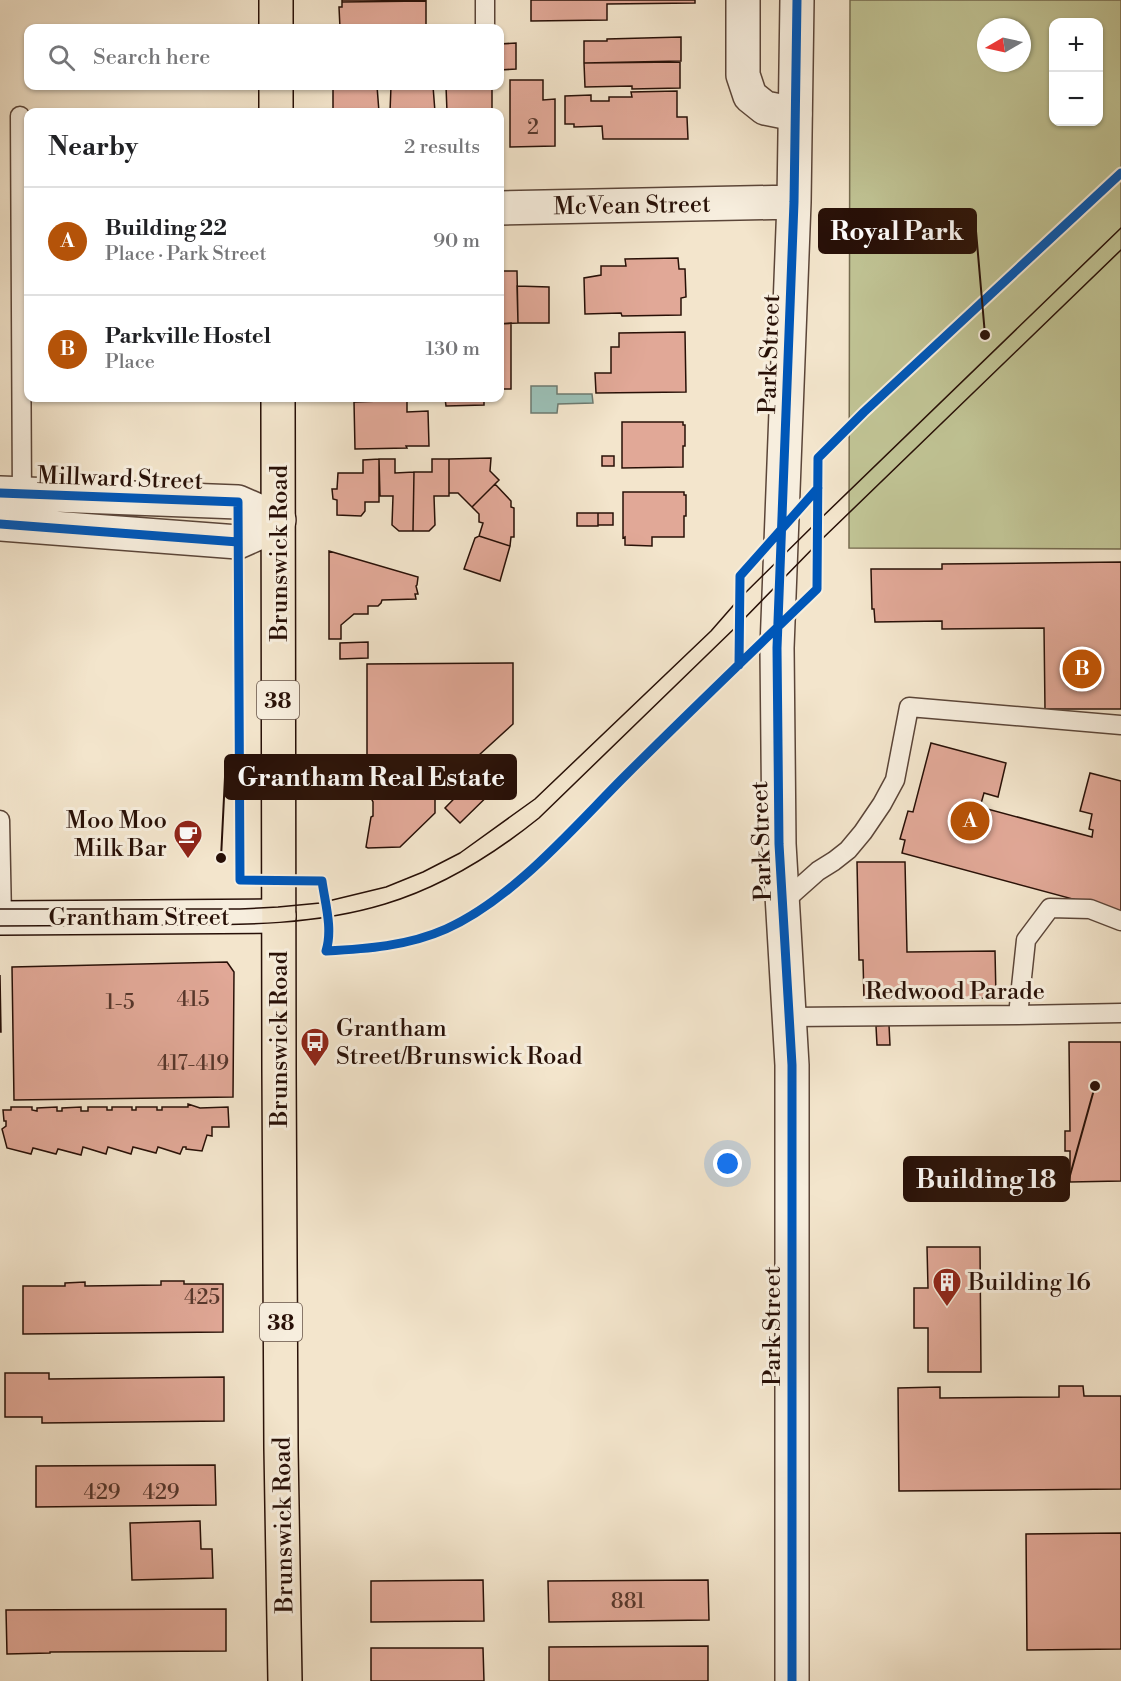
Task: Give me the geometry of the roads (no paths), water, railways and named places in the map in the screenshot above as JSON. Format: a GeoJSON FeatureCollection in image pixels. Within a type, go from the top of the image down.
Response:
{"type":"FeatureCollection","features":[{"type":"Feature","properties":{"kind":"main road"},"geometry":{"type":"LineString","coordinates":[[276,0],[276,24]]}},
{"type":"Feature","properties":{"kind":"main road"},"geometry":{"type":"LineString","coordinates":[[276,90],[276,108]]}},
{"type":"Feature","properties":{"kind":"main road","name":"Brunswick Road"},"geometry":{"type":"LineString","coordinates":[[278,402],[281,1448],[285,1681]]}},
{"type":"Feature","properties":{"kind":"street"},"geometry":{"type":"LineString","coordinates":[[743,0],[743,75],[750,96],[765,108],[795,114]]}},
{"type":"Feature","properties":{"kind":"street","name":"Park Street"},"geometry":{"type":"LineString","coordinates":[[792,1681],[792,1065],[779,844],[777,637],[780,202],[795,114],[797,0]]}},
{"type":"Feature","properties":{"kind":"street","name":"McVean Street"},"geometry":{"type":"LineString","coordinates":[[504,208],[780,202]]}},
{"type":"Feature","properties":{"kind":"street","name":"Millward Street"},"geometry":{"type":"LineString","coordinates":[[11,494],[238,502],[279,520]]}},
{"type":"Feature","properties":{"kind":"street"},"geometry":{"type":"LineString","coordinates":[[11,526],[238,542],[279,520]]}},
{"type":"Feature","properties":{"kind":"street","name":"Grantham Street"},"geometry":{"type":"LineString","coordinates":[[1,918],[279,916]]}},
{"type":"Feature","properties":{"kind":"lane"},"geometry":{"type":"LineString","coordinates":[[485,0],[485,24]]}},
{"type":"Feature","properties":{"kind":"lane"},"geometry":{"type":"LineString","coordinates":[[11,526],[20,116]]}},
{"type":"Feature","properties":{"kind":"lane"},"geometry":{"type":"LineString","coordinates":[[782,903],[818,871],[848,850],[882,804],[895,780],[909,707],[1121,725]]}},
{"type":"Feature","properties":{"kind":"lane"},"geometry":{"type":"LineString","coordinates":[[0,820],[1,918]]}},
{"type":"Feature","properties":{"kind":"lane"},"geometry":{"type":"LineString","coordinates":[[1018,1016],[1026,940],[1050,908],[1090,909],[1121,921]]}},
{"type":"Feature","properties":{"kind":"lane","name":"Redwood Parade"},"geometry":{"type":"LineString","coordinates":[[790,1017],[1121,1013]]}},
{"type":"Feature","properties":{"kind":"water"},"geometry":{"type":"Polygon","coordinates":[[[531,386],[557,386],[557,394],[592,394],[593,403],[558,404],[557,413],[531,413],[531,386]]]}},
{"type":"Feature","properties":{"kind":"tram line"},"geometry":{"type":"LineString","coordinates":[[0,909],[240,909],[320,903],[386,887],[423,872],[460,853],[535,799],[711,631],[739,599],[817,522],[1121,228]]}},
{"type":"Feature","properties":{"kind":"tram line"},"geometry":{"type":"LineString","coordinates":[[0,926],[226,925],[306,920],[359,911],[406,897],[447,879],[485,857],[539,818],[739,624],[822,539],[1121,250]]}},
{"type":"Feature","properties":{"kind":"place","name":"Royal Park"},"geometry":{"type":"Point","coordinates":[985,335]}},
{"type":"Feature","properties":{"kind":"place","name":"Parkville Hostel"},"geometry":{"type":"Point","coordinates":[1082,669]}},
{"type":"Feature","properties":{"kind":"place","name":"Building 22"},"geometry":{"type":"Point","coordinates":[970,821]}},
{"type":"Feature","properties":{"kind":"place","name":"Grantham Real Estate"},"geometry":{"type":"Point","coordinates":[221,858]}},
{"type":"Feature","properties":{"kind":"place","name":"Moo Moo Milk Bar"},"geometry":{"type":"Point","coordinates":[188,860]}},
{"type":"Feature","properties":{"kind":"place","name":"Grantham Street/Brunswick Road"},"geometry":{"type":"Point","coordinates":[315,1068]}},
{"type":"Feature","properties":{"kind":"place","name":"Building 18"},"geometry":{"type":"Point","coordinates":[1095,1086]}},
{"type":"Feature","properties":{"kind":"place","name":"Building 16"},"geometry":{"type":"Point","coordinates":[947,1308]}}]}
